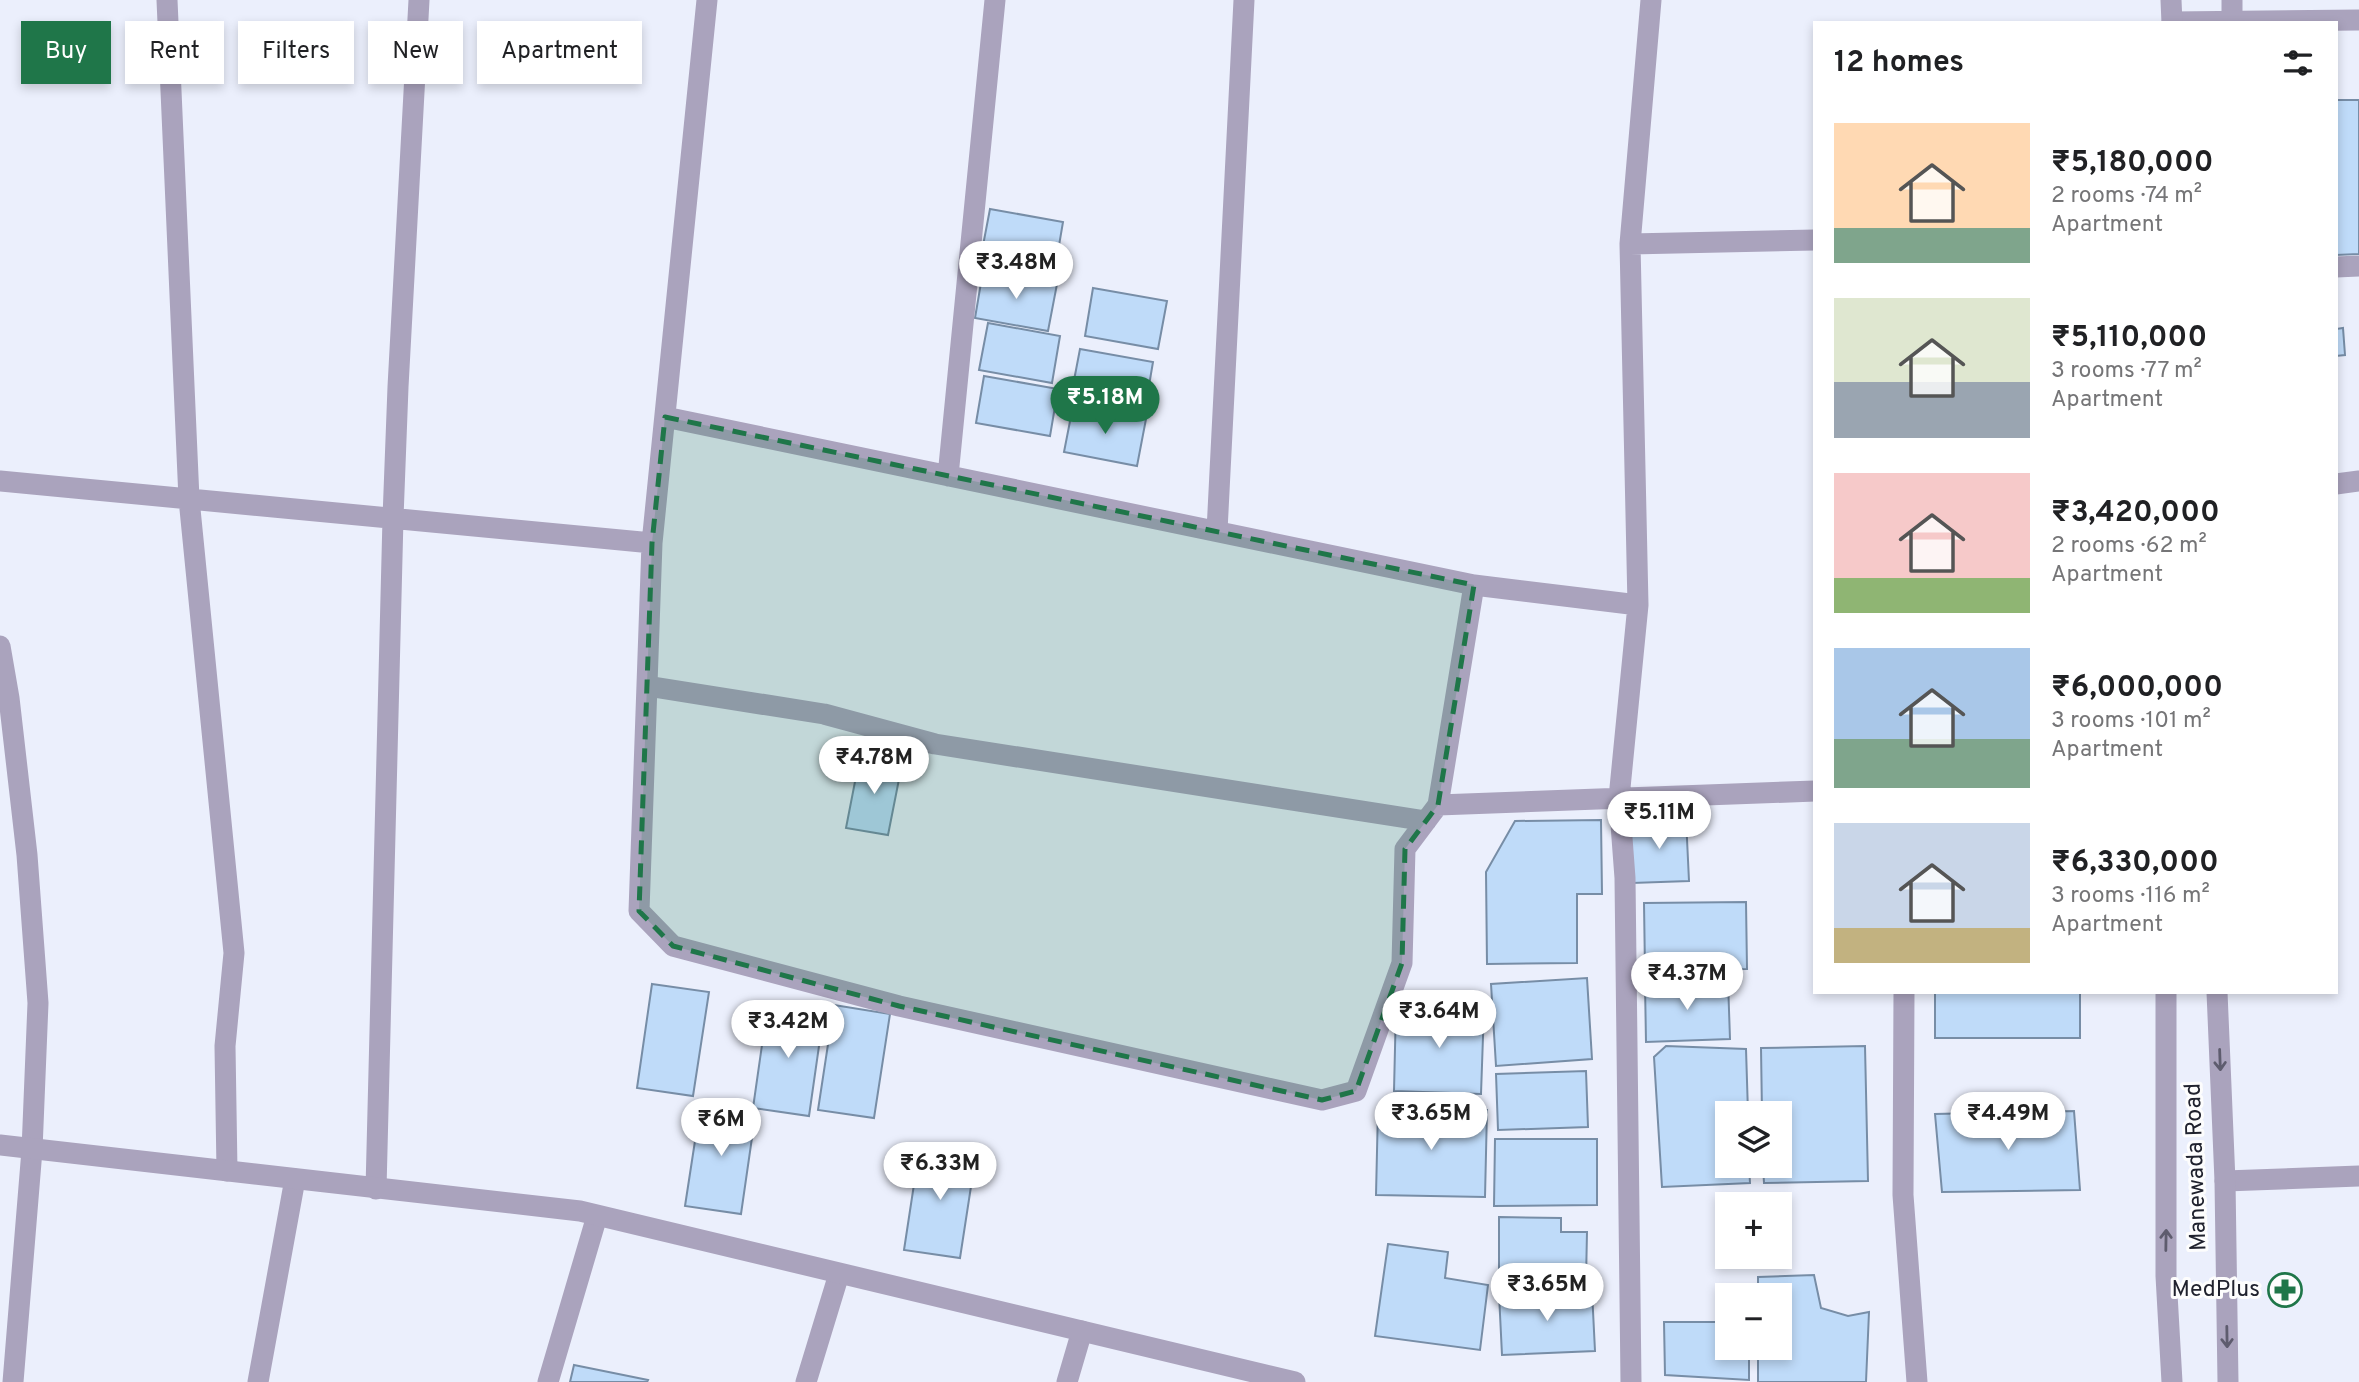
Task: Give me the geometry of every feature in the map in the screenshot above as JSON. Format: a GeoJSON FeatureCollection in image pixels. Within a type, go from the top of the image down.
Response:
{"type":"FeatureCollection","features":[{"type":"Feature","properties":{"kind":"street"},"geometry":{"type":"LineString","coordinates":[[167,0],[189,499],[234,953],[225,1045],[227,1171]]}},
{"type":"Feature","properties":{"kind":"street"},"geometry":{"type":"LineString","coordinates":[[376,1189],[393,518],[419,0]]}},
{"type":"Feature","properties":{"kind":"street"},"geometry":{"type":"LineString","coordinates":[[707,0],[652,543],[639,911],[673,946],[899,1006],[1322,1100],[1356,1091],[1402,963],[1405,849],[1432,813],[1474,584]]}},
{"type":"Feature","properties":{"kind":"street"},"geometry":{"type":"LineString","coordinates":[[948,476],[995,0]]}},
{"type":"Feature","properties":{"kind":"street"},"geometry":{"type":"LineString","coordinates":[[1217,531],[1244,0]]}},
{"type":"Feature","properties":{"kind":"street"},"geometry":{"type":"LineString","coordinates":[[1631,1382],[1625,878],[1619,798],[1638,606],[1630,244],[1651,0]]}},
{"type":"Feature","properties":{"kind":"street"},"geometry":{"type":"LineString","coordinates":[[2171,0],[2172,21]]}},
{"type":"Feature","properties":{"kind":"street"},"geometry":{"type":"LineString","coordinates":[[2232,0],[2232,21]]}},
{"type":"Feature","properties":{"kind":"street"},"geometry":{"type":"LineString","coordinates":[[2296,21],[2359,20]]}},
{"type":"Feature","properties":{"kind":"street"},"geometry":{"type":"LineString","coordinates":[[1630,244],[1813,240]]}},
{"type":"Feature","properties":{"kind":"street"},"geometry":{"type":"LineString","coordinates":[[2338,267],[2359,266]]}},
{"type":"Feature","properties":{"kind":"street"},"geometry":{"type":"LineString","coordinates":[[665,417],[1474,584],[1638,606]]}},
{"type":"Feature","properties":{"kind":"street"},"geometry":{"type":"LineString","coordinates":[[0,481],[652,543]]}},
{"type":"Feature","properties":{"kind":"street"},"geometry":{"type":"LineString","coordinates":[[2338,484],[2359,481]]}},
{"type":"Feature","properties":{"kind":"street"},"geometry":{"type":"LineString","coordinates":[[0,646],[9,698],[27,855],[38,1003],[32,1150],[13,1382]]}},
{"type":"Feature","properties":{"kind":"street"},"geometry":{"type":"LineString","coordinates":[[647,686],[824,714],[935,744],[1432,813],[1619,798],[1813,791]]}},
{"type":"Feature","properties":{"kind":"street"},"geometry":{"type":"LineString","coordinates":[[1904,994],[1903,1195],[1917,1382]]}},
{"type":"Feature","properties":{"kind":"street"},"geometry":{"type":"LineString","coordinates":[[2166,994],[2166,1276],[2172,1382]]}},
{"type":"Feature","properties":{"kind":"street","name":"Manewada Road"},"geometry":{"type":"LineString","coordinates":[[2217,994],[2225,1181],[2228,1382]]}},
{"type":"Feature","properties":{"kind":"street"},"geometry":{"type":"LineString","coordinates":[[0,1145],[580,1211],[1295,1382]]}},
{"type":"Feature","properties":{"kind":"street"},"geometry":{"type":"LineString","coordinates":[[2225,1181],[2359,1176]]}},
{"type":"Feature","properties":{"kind":"street"},"geometry":{"type":"LineString","coordinates":[[258,1382],[295,1179]]}},
{"type":"Feature","properties":{"kind":"street"},"geometry":{"type":"LineString","coordinates":[[548,1382],[597,1216]]}},
{"type":"Feature","properties":{"kind":"street"},"geometry":{"type":"LineString","coordinates":[[806,1382],[839,1274]]}},
{"type":"Feature","properties":{"kind":"street"},"geometry":{"type":"LineString","coordinates":[[1068,1382],[1082,1331]]}},
{"type":"Feature","properties":{"kind":"highlighted area"},"geometry":{"type":"Polygon","coordinates":[[[665,417],[1474,585],[1438,805],[1405,849],[1402,963],[1356,1091],[1322,1100],[899,1006],[673,946],[639,911],[652,543],[665,417]]]}},
{"type":"Feature","properties":{"kind":"building"},"geometry":{"type":"Polygon","coordinates":[[[2338,100],[2359,100],[2359,254],[2338,255],[2338,100]]]}},
{"type":"Feature","properties":{"kind":"building"},"geometry":{"type":"Polygon","coordinates":[[[990,209],[1063,222],[1055,269],[981,256],[990,209]]]}},
{"type":"Feature","properties":{"kind":"building"},"geometry":{"type":"Polygon","coordinates":[[[983,271],[1057,284],[1048,331],[975,318],[983,271]]]}},
{"type":"Feature","properties":{"kind":"building"},"geometry":{"type":"Polygon","coordinates":[[[1093,288],[1167,301],[1158,349],[1085,336],[1093,288]]]}},
{"type":"Feature","properties":{"kind":"building"},"geometry":{"type":"Polygon","coordinates":[[[988,323],[1060,336],[1052,383],[979,370],[988,323]]]}},
{"type":"Feature","properties":{"kind":"building"},"geometry":{"type":"Polygon","coordinates":[[[2343,328],[2345,355],[2338,356],[2338,329],[2343,328]]]}},
{"type":"Feature","properties":{"kind":"building"},"geometry":{"type":"Polygon","coordinates":[[[1080,349],[1153,362],[1145,409],[1071,396],[1080,349]]]}},
{"type":"Feature","properties":{"kind":"building"},"geometry":{"type":"Polygon","coordinates":[[[984,376],[1058,389],[1050,436],[976,423],[984,376]]]}},
{"type":"Feature","properties":{"kind":"building"},"geometry":{"type":"Polygon","coordinates":[[[1073,406],[1146,419],[1137,466],[1064,452],[1073,406]]]}},
{"type":"Feature","properties":{"kind":"building"},"geometry":{"type":"Polygon","coordinates":[[[860,756],[902,764],[888,835],[846,828],[860,756]]]}},
{"type":"Feature","properties":{"kind":"building"},"geometry":{"type":"Polygon","coordinates":[[[1686,818],[1689,881],[1632,883],[1630,821],[1686,818]]]}},
{"type":"Feature","properties":{"kind":"building"},"geometry":{"type":"Polygon","coordinates":[[[1601,820],[1602,894],[1577,894],[1577,963],[1487,964],[1486,872],[1515,821],[1601,820]]]}},
{"type":"Feature","properties":{"kind":"building"},"geometry":{"type":"Polygon","coordinates":[[[1746,902],[1747,969],[1645,970],[1644,903],[1746,902]]]}},
{"type":"Feature","properties":{"kind":"building"},"geometry":{"type":"Polygon","coordinates":[[[1587,978],[1592,1059],[1496,1066],[1491,984],[1587,978]]]}},
{"type":"Feature","properties":{"kind":"building"},"geometry":{"type":"Polygon","coordinates":[[[1728,981],[1730,1039],[1646,1042],[1645,984],[1728,981]]]}},
{"type":"Feature","properties":{"kind":"building"},"geometry":{"type":"Polygon","coordinates":[[[652,984],[709,992],[693,1096],[637,1088],[652,984]]]}},
{"type":"Feature","properties":{"kind":"building"},"geometry":{"type":"Polygon","coordinates":[[[1935,994],[2080,994],[2080,1038],[1935,1038],[1935,994]]]}},
{"type":"Feature","properties":{"kind":"building"},"geometry":{"type":"Polygon","coordinates":[[[768,1003],[824,1011],[809,1116],[753,1108],[768,1003]]]}},
{"type":"Feature","properties":{"kind":"building"},"geometry":{"type":"Polygon","coordinates":[[[834,1005],[890,1014],[874,1118],[818,1110],[834,1005]]]}},
{"type":"Feature","properties":{"kind":"building"},"geometry":{"type":"Polygon","coordinates":[[[1396,1006],[1484,1008],[1481,1094],[1394,1091],[1396,1006]]]}},
{"type":"Feature","properties":{"kind":"building"},"geometry":{"type":"Polygon","coordinates":[[[1666,1046],[1746,1049],[1748,1101],[1715,1101],[1715,1178],[1750,1178],[1750,1183],[1662,1187],[1654,1057],[1666,1046]]]}},
{"type":"Feature","properties":{"kind":"building"},"geometry":{"type":"Polygon","coordinates":[[[1865,1046],[1868,1181],[1764,1183],[1764,1178],[1792,1178],[1792,1101],[1762,1101],[1761,1048],[1865,1046]]]}},
{"type":"Feature","properties":{"kind":"building"},"geometry":{"type":"Polygon","coordinates":[[[1586,1071],[1588,1127],[1498,1130],[1496,1074],[1586,1071]]]}},
{"type":"Feature","properties":{"kind":"building"},"geometry":{"type":"Polygon","coordinates":[[[701,1102],[756,1110],[741,1214],[685,1206],[701,1102]]]}},
{"type":"Feature","properties":{"kind":"building"},"geometry":{"type":"Polygon","coordinates":[[[1378,1108],[1487,1110],[1485,1197],[1376,1195],[1378,1108]]]}},
{"type":"Feature","properties":{"kind":"building"},"geometry":{"type":"Polygon","coordinates":[[[2074,1111],[2080,1190],[1942,1192],[1935,1114],[2074,1111]]]}},
{"type":"Feature","properties":{"kind":"building"},"geometry":{"type":"Polygon","coordinates":[[[1495,1139],[1597,1139],[1597,1205],[1494,1206],[1495,1139]]]}},
{"type":"Feature","properties":{"kind":"building"},"geometry":{"type":"Polygon","coordinates":[[[920,1145],[976,1154],[960,1258],[904,1250],[920,1145]]]}},
{"type":"Feature","properties":{"kind":"building"},"geometry":{"type":"Polygon","coordinates":[[[1499,1217],[1561,1218],[1561,1232],[1587,1232],[1586,1280],[1499,1279],[1499,1217]]]}},
{"type":"Feature","properties":{"kind":"building"},"geometry":{"type":"Polygon","coordinates":[[[1388,1244],[1448,1252],[1445,1278],[1488,1285],[1480,1350],[1375,1336],[1388,1244]]]}},
{"type":"Feature","properties":{"kind":"building"},"geometry":{"type":"Polygon","coordinates":[[[1814,1275],[1821,1308],[1848,1316],[1869,1312],[1866,1382],[1758,1382],[1758,1360],[1792,1360],[1792,1283],[1758,1283],[1758,1277],[1814,1275]]]}},
{"type":"Feature","properties":{"kind":"building"},"geometry":{"type":"Polygon","coordinates":[[[1592,1291],[1595,1351],[1502,1355],[1499,1294],[1592,1291]]]}},
{"type":"Feature","properties":{"kind":"building"},"geometry":{"type":"Polygon","coordinates":[[[1664,1322],[1715,1322],[1715,1360],[1749,1360],[1749,1380],[1665,1375],[1664,1322]]]}},
{"type":"Feature","properties":{"kind":"building"},"geometry":{"type":"Polygon","coordinates":[[[1664,1322],[1715,1322],[1715,1360],[1749,1360],[1749,1380],[1665,1375],[1664,1322]]]}},
{"type":"Feature","properties":{"kind":"building"},"geometry":{"type":"Polygon","coordinates":[[[574,1365],[648,1380],[570,1382],[574,1365]]]}},
{"type":"Feature","properties":{"kind":"place","name":"MedPlus"},"geometry":{"type":"Point","coordinates":[2285,1290]}}]}
